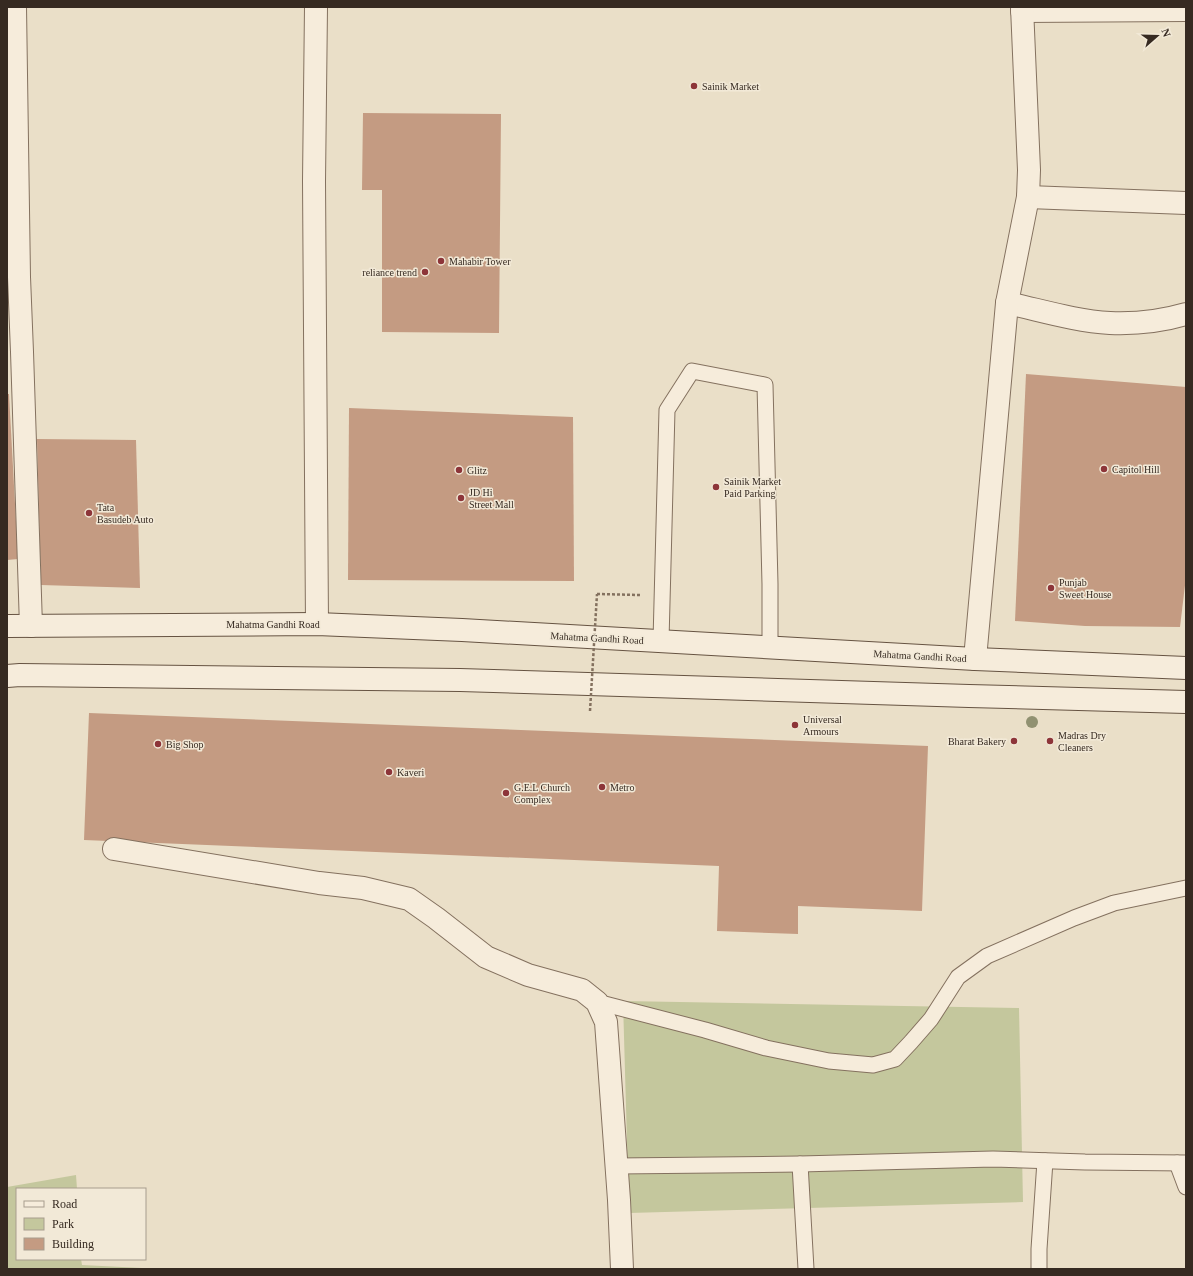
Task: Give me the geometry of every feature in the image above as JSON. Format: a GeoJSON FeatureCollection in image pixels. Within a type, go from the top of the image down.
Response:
{"type":"FeatureCollection","features":[{"type":"Feature","properties":{"kind":"street"},"geometry":{"type":"LineString","coordinates":[[15,7],[13,277],[22,352],[31,626]]}},
{"type":"Feature","properties":{"kind":"street"},"geometry":{"type":"LineString","coordinates":[[316,7],[314,189],[317,624]]}},
{"type":"Feature","properties":{"kind":"street"},"geometry":{"type":"LineString","coordinates":[[975,659],[1007,303],[1028,197],[1029,170],[1022,9],[1186,10]]}},
{"type":"Feature","properties":{"kind":"street"},"geometry":{"type":"LineString","coordinates":[[1028,197],[1186,203]]}},
{"type":"Feature","properties":{"kind":"street"},"geometry":{"type":"LineString","coordinates":[[1007,303],[1084,320],[1110,323],[1160,320],[1186,314]]}},
{"type":"Feature","properties":{"kind":"street","name":"Mahatma Gandhi Road"},"geometry":{"type":"LineString","coordinates":[[7,626],[317,624],[462,630],[975,659],[1186,668]]}},
{"type":"Feature","properties":{"kind":"street"},"geometry":{"type":"LineString","coordinates":[[7,676],[460,680],[1186,702]]}},
{"type":"Feature","properties":{"kind":"street"},"geometry":{"type":"LineString","coordinates":[[114,849],[275,876],[363,888],[409,899],[486,956],[528,975],[582,990],[597,1002],[606,1022],[622,1269]]}},
{"type":"Feature","properties":{"kind":"lane"},"geometry":{"type":"LineString","coordinates":[[661,641],[667,410],[692,371],[765,385],[770,584],[770,648]]}},
{"type":"Feature","properties":{"kind":"lane"},"geometry":{"type":"LineString","coordinates":[[597,1002],[706,1030],[766,1048],[829,1062],[873,1065],[895,1059],[912,1042],[931,1019],[958,978],[987,956],[1074,918],[1114,903],[1186,888]]}},
{"type":"Feature","properties":{"kind":"lane"},"geometry":{"type":"LineString","coordinates":[[616,1166],[800,1164],[993,1159],[1182,1163],[1186,1187]]}},
{"type":"Feature","properties":{"kind":"lane"},"geometry":{"type":"LineString","coordinates":[[1039,1269],[1045,1161]]}},
{"type":"Feature","properties":{"kind":"lane"},"geometry":{"type":"LineString","coordinates":[[800,1164],[806,1269]]}},
{"type":"Feature","properties":{"kind":"path"},"geometry":{"type":"LineString","coordinates":[[590,711],[597,594],[641,595]]}},
{"type":"Feature","properties":{"kind":"green space"},"geometry":{"type":"Polygon","coordinates":[[[623,1001],[1019,1008],[1023,1202],[629,1213],[623,1001]]]}},
{"type":"Feature","properties":{"kind":"green space"},"geometry":{"type":"Polygon","coordinates":[[[76,1175],[77,1188],[16,1188],[16,1260],[81,1260],[82,1265],[162,1269],[7,1269],[7,1187],[76,1175]]]}},
{"type":"Feature","properties":{"kind":"building","name":"Mahabir Tower"},"geometry":{"type":"Polygon","coordinates":[[[363,113],[501,114],[499,333],[382,332],[382,190],[362,190],[363,113]]]}},
{"type":"Feature","properties":{"kind":"building","name":"Capitol Hill"},"geometry":{"type":"Polygon","coordinates":[[[1026,374],[1186,387],[1186,577],[1180,627],[1085,626],[1015,621],[1026,374]]]}},
{"type":"Feature","properties":{"kind":"building"},"geometry":{"type":"Polygon","coordinates":[[[7,394],[9,394],[18,559],[7,560],[7,394]]]}},
{"type":"Feature","properties":{"kind":"building","name":"JD Hi Street Mall"},"geometry":{"type":"Polygon","coordinates":[[[349,408],[573,417],[574,581],[348,580],[349,408]]]}},
{"type":"Feature","properties":{"kind":"building","name":"Tata Basudeb Auto"},"geometry":{"type":"Polygon","coordinates":[[[37,439],[136,440],[140,588],[41,585],[37,439]]]}},
{"type":"Feature","properties":{"kind":"building","name":"G.E.L Church Complex"},"geometry":{"type":"Polygon","coordinates":[[[89,713],[928,746],[922,911],[798,906],[798,934],[717,931],[719,866],[84,840],[89,713]]]}},
{"type":"Feature","properties":{"kind":"place","name":"Sainik Market"},"geometry":{"type":"Point","coordinates":[694,86]}},
{"type":"Feature","properties":{"kind":"place","name":"Mahabir Tower"},"geometry":{"type":"Point","coordinates":[441,261]}},
{"type":"Feature","properties":{"kind":"place","name":"reliance trend"},"geometry":{"type":"Point","coordinates":[425,272]}},
{"type":"Feature","properties":{"kind":"place","name":"Capitol Hill"},"geometry":{"type":"Point","coordinates":[1104,469]}},
{"type":"Feature","properties":{"kind":"place","name":"Glitz"},"geometry":{"type":"Point","coordinates":[459,470]}},
{"type":"Feature","properties":{"kind":"place","name":"Sainik Market Paid Parking"},"geometry":{"type":"Point","coordinates":[716,487]}},
{"type":"Feature","properties":{"kind":"place","name":"JD Hi Street Mall"},"geometry":{"type":"Point","coordinates":[461,498]}},
{"type":"Feature","properties":{"kind":"place","name":"Tata Basudeb Auto"},"geometry":{"type":"Point","coordinates":[89,513]}},
{"type":"Feature","properties":{"kind":"place","name":"Punjab Sweet House"},"geometry":{"type":"Point","coordinates":[1051,588]}},
{"type":"Feature","properties":{"kind":"place","name":"Universal Armours"},"geometry":{"type":"Point","coordinates":[795,725]}},
{"type":"Feature","properties":{"kind":"place","name":"Bharat Bakery"},"geometry":{"type":"Point","coordinates":[1014,741]}},
{"type":"Feature","properties":{"kind":"place","name":"Madras Dry Cleaners"},"geometry":{"type":"Point","coordinates":[1050,741]}},
{"type":"Feature","properties":{"kind":"place","name":"Big Shop"},"geometry":{"type":"Point","coordinates":[158,744]}},
{"type":"Feature","properties":{"kind":"place","name":"Kaveri"},"geometry":{"type":"Point","coordinates":[389,772]}},
{"type":"Feature","properties":{"kind":"place","name":"Metro"},"geometry":{"type":"Point","coordinates":[602,787]}},
{"type":"Feature","properties":{"kind":"place","name":"G.E.L Church Complex"},"geometry":{"type":"Point","coordinates":[506,793]}}]}
